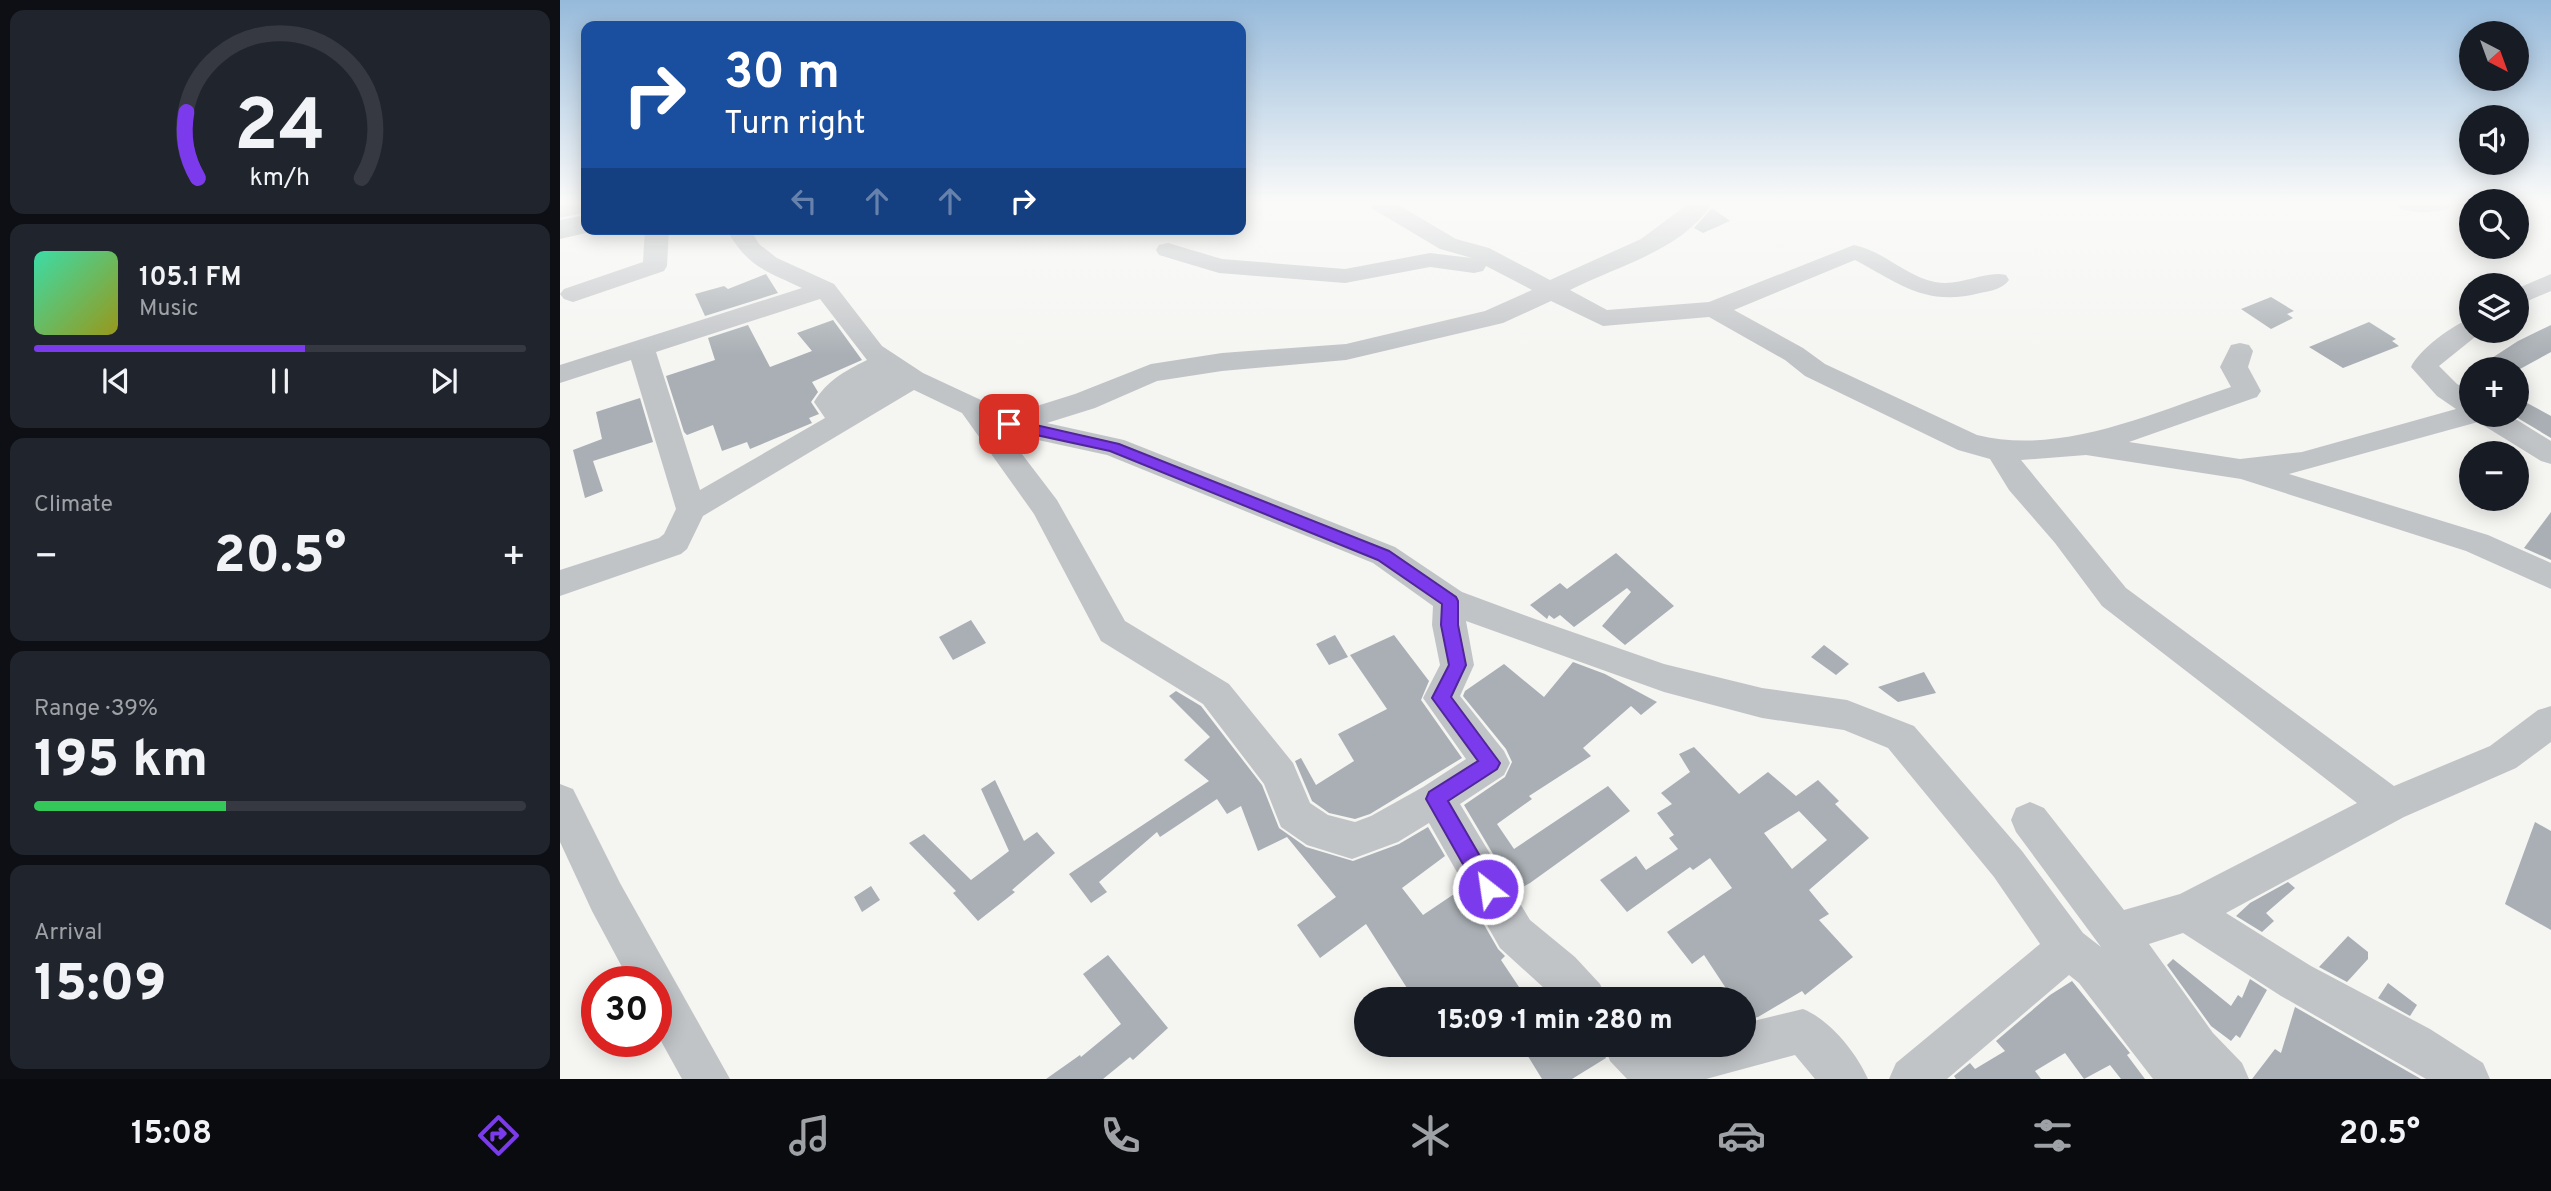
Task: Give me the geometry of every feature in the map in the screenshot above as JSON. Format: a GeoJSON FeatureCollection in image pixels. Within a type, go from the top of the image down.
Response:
{"type":"FeatureCollection","features":[{"type":"Feature","properties":{"kind":"street"},"geometry":{"type":"LineString","coordinates":[[573,294],[655,266],[656,254]]}},
{"type":"Feature","properties":{"kind":"street"},"geometry":{"type":"LineString","coordinates":[[757,254],[768,263],[825,289],[873,352],[913,379],[1009,424],[1114,447],[1384,555],[1450,601],[1664,678],[1762,703],[1847,715],[1900,737],[2008,864],[2068,948],[2094,968],[2181,1079]]}},
{"type":"Feature","properties":{"kind":"street"},"geometry":{"type":"LineString","coordinates":[[1009,424],[1085,401],[1151,373],[1222,362],[1346,352],[1418,337],[1494,317],[1560,287],[1479,267],[1430,260],[1345,275],[1219,265],[1183,254]]}},
{"type":"Feature","properties":{"kind":"street"},"geometry":{"type":"LineString","coordinates":[[1483,254],[1603,318],[1713,309],[1848,254]]}},
{"type":"Feature","properties":{"kind":"street"},"geometry":{"type":"LineString","coordinates":[[1550,289],[1631,254]]}},
{"type":"Feature","properties":{"kind":"street"},"geometry":{"type":"LineString","coordinates":[[1861,254],[1909,284],[1927,290],[1974,289],[1997,280]]}},
{"type":"Feature","properties":{"kind":"street"},"geometry":{"type":"LineString","coordinates":[[2529,292],[2551,281]]}},
{"type":"Feature","properties":{"kind":"street"},"geometry":{"type":"LineString","coordinates":[[560,374],[825,289]]}},
{"type":"Feature","properties":{"kind":"street"},"geometry":{"type":"LineString","coordinates":[[1713,309],[1794,354],[1815,370],[1968,443],[2000,451],[2086,445],[2240,469],[2477,543],[2551,577]]}},
{"type":"Feature","properties":{"kind":"street"},"geometry":{"type":"LineString","coordinates":[[2459,337],[2427,362],[2425,367],[2447,390],[2459,398]]}},
{"type":"Feature","properties":{"kind":"street"},"geometry":{"type":"LineString","coordinates":[[641,348],[691,509]]}},
{"type":"Feature","properties":{"kind":"street"},"geometry":{"type":"LineString","coordinates":[[2086,445],[2247,391],[2234,367],[2240,351]]}},
{"type":"Feature","properties":{"kind":"street"},"geometry":{"type":"LineString","coordinates":[[560,583],[670,546],[676,541],[691,509],[913,379]]}},
{"type":"Feature","properties":{"kind":"street"},"geometry":{"type":"LineString","coordinates":[[972,407],[1046,508],[1113,631],[1216,694],[1280,775],[1295,815],[1321,832],[1343,835],[1352,841],[1384,829],[1491,763],[1441,698],[1457,665],[1449,625],[1450,601]]}},
{"type":"Feature","properties":{"kind":"street"},"geometry":{"type":"LineString","coordinates":[[2240,469],[2302,462],[2459,417]]}},
{"type":"Feature","properties":{"kind":"street"},"geometry":{"type":"LineString","coordinates":[[2507,427],[2551,454]]}},
{"type":"Feature","properties":{"kind":"street"},"geometry":{"type":"LineString","coordinates":[[2000,451],[2020,482],[2114,597],[2390,805]]}},
{"type":"Feature","properties":{"kind":"street"},"geometry":{"type":"LineString","coordinates":[[2116,933],[2187,912],[2390,805],[2503,757],[2551,721]]}},
{"type":"Feature","properties":{"kind":"street"},"geometry":{"type":"LineString","coordinates":[[1436,799],[1515,934],[1560,972],[1573,987]]}},
{"type":"Feature","properties":{"kind":"street"},"geometry":{"type":"LineString","coordinates":[[560,802],[606,897],[644,966]]}},
{"type":"Feature","properties":{"kind":"street"},"geometry":{"type":"LineString","coordinates":[[2030,820],[2116,933],[2197,1049],[2226,1079]]}},
{"type":"Feature","properties":{"kind":"street"},"geometry":{"type":"LineString","coordinates":[[2187,912],[2295,981],[2414,1045],[2467,1079]]}},
{"type":"Feature","properties":{"kind":"street"},"geometry":{"type":"LineString","coordinates":[[1912,1079],[2068,948]]}},
{"type":"Feature","properties":{"kind":"street"},"geometry":{"type":"LineString","coordinates":[[672,1017],[707,1079]]}},
{"type":"Feature","properties":{"kind":"street"},"geometry":{"type":"LineString","coordinates":[[1670,1079],[1696,1058],[1802,1031],[1845,1079]]}},
{"type":"Feature","properties":{"kind":"street"},"geometry":{"type":"LineString","coordinates":[[1637,1057],[1657,1079]]}},
{"type":"Feature","properties":{"kind":"building"},"geometry":{"type":"Polygon","coordinates":[[[766,274],[778,293],[705,316],[695,294],[724,286],[728,289],[766,274]]]}},
{"type":"Feature","properties":{"kind":"building"},"geometry":{"type":"Polygon","coordinates":[[[2271,297],[2294,311],[2287,314],[2293,318],[2271,329],[2241,309],[2271,297]]]}},
{"type":"Feature","properties":{"kind":"building"},"geometry":{"type":"Polygon","coordinates":[[[833,320],[862,360],[812,382],[818,392],[811,402],[819,414],[809,418],[812,423],[750,449],[747,442],[722,451],[713,425],[687,435],[684,432],[666,376],[715,360],[708,338],[748,325],[770,367],[812,351],[797,333],[833,320]]]}},
{"type":"Feature","properties":{"kind":"building"},"geometry":{"type":"Polygon","coordinates":[[[2369,322],[2396,339],[2392,341],[2399,346],[2343,368],[2309,347],[2369,322]]]}},
{"type":"Feature","properties":{"kind":"building"},"geometry":{"type":"Polygon","coordinates":[[[2551,325],[2551,352],[2529,364],[2529,357],[2493,357],[2515,343],[2529,343],[2529,336],[2551,325]]]}},
{"type":"Feature","properties":{"kind":"building"},"geometry":{"type":"Polygon","coordinates":[[[640,398],[653,442],[593,461],[603,491],[585,498],[573,450],[602,439],[596,412],[640,398]]]}},
{"type":"Feature","properties":{"kind":"building"},"geometry":{"type":"Polygon","coordinates":[[[2529,404],[2551,416],[2551,438],[2529,425],[2529,404]]]}},
{"type":"Feature","properties":{"kind":"building"},"geometry":{"type":"Polygon","coordinates":[[[2551,512],[2551,560],[2524,548],[2551,512]]]}},
{"type":"Feature","properties":{"kind":"building"},"geometry":{"type":"Polygon","coordinates":[[[1616,553],[1674,606],[1625,645],[1602,626],[1631,592],[1627,588],[1574,627],[1560,615],[1554,619],[1549,615],[1547,619],[1530,605],[1560,583],[1567,589],[1616,553]]]}},
{"type":"Feature","properties":{"kind":"building"},"geometry":{"type":"Polygon","coordinates":[[[971,620],[986,643],[953,660],[939,637],[971,620]]]}},
{"type":"Feature","properties":{"kind":"building"},"geometry":{"type":"Polygon","coordinates":[[[1335,635],[1348,657],[1329,665],[1316,644],[1335,635]]]}},
{"type":"Feature","properties":{"kind":"building"},"geometry":{"type":"Polygon","coordinates":[[[1394,635],[1429,681],[1421,700],[1462,758],[1370,814],[1355,819],[1329,813],[1312,801],[1295,761],[1301,758],[1316,785],[1354,761],[1338,734],[1387,709],[1350,655],[1394,635]]]}},
{"type":"Feature","properties":{"kind":"building"},"geometry":{"type":"Polygon","coordinates":[[[1824,645],[1849,664],[1836,675],[1811,657],[1824,645]]]}},
{"type":"Feature","properties":{"kind":"building"},"geometry":{"type":"Polygon","coordinates":[[[1573,662],[1605,674],[1657,702],[1641,715],[1631,706],[1583,748],[1591,756],[1529,796],[1532,799],[1497,824],[1514,849],[1608,786],[1630,811],[1515,891],[1464,805],[1505,777],[1512,762],[1506,749],[1463,696],[1465,691],[1504,664],[1544,697],[1573,662]]]}},
{"type":"Feature","properties":{"kind":"building"},"geometry":{"type":"Polygon","coordinates":[[[1924,672],[1936,693],[1898,702],[1878,687],[1924,672]]]}},
{"type":"Feature","properties":{"kind":"building"},"geometry":{"type":"Polygon","coordinates":[[[1176,691],[1201,706],[1262,785],[1279,828],[1306,847],[1353,861],[1399,844],[1428,827],[1445,856],[1402,888],[1423,915],[1463,888],[1498,949],[1505,956],[1501,960],[1519,987],[1406,987],[1366,924],[1320,958],[1297,925],[1336,897],[1287,837],[1258,851],[1241,806],[1227,814],[1217,799],[1160,837],[1157,832],[1099,882],[1107,892],[1091,903],[1069,874],[1209,781],[1184,760],[1210,737],[1169,696],[1176,691]]]}},
{"type":"Feature","properties":{"kind":"building"},"geometry":{"type":"Polygon","coordinates":[[[1694,747],[1739,794],[1768,772],[1796,796],[1818,780],[1839,801],[1835,804],[1869,838],[1809,890],[1829,914],[1819,920],[1853,957],[1805,995],[1802,991],[1758,1017],[1756,987],[1725,987],[1704,955],[1692,964],[1667,932],[1732,888],[1710,858],[1693,870],[1690,867],[1627,912],[1600,880],[1636,856],[1646,870],[1678,849],[1669,838],[1674,835],[1657,813],[1672,804],[1661,793],[1690,772],[1679,754],[1694,747]],[[1799,811],[1764,833],[1792,869],[1827,840],[1799,811]]]}},
{"type":"Feature","properties":{"kind":"building"},"geometry":{"type":"Polygon","coordinates":[[[995,780],[1024,841],[1037,832],[1055,853],[1012,890],[1015,892],[978,921],[953,893],[956,891],[909,843],[924,834],[971,880],[1009,851],[981,789],[995,780]]]}},
{"type":"Feature","properties":{"kind":"building"},"geometry":{"type":"Polygon","coordinates":[[[2535,822],[2551,831],[2551,930],[2505,904],[2535,822]]]}},
{"type":"Feature","properties":{"kind":"building"},"geometry":{"type":"Polygon","coordinates":[[[2288,882],[2295,888],[2266,913],[2274,921],[2262,932],[2236,916],[2250,903],[2288,882]]]}},
{"type":"Feature","properties":{"kind":"building"},"geometry":{"type":"Polygon","coordinates":[[[871,886],[880,900],[862,912],[854,897],[871,886]]]}},
{"type":"Feature","properties":{"kind":"building"},"geometry":{"type":"Polygon","coordinates":[[[2348,936],[2368,952],[2368,959],[2347,982],[2319,967],[2348,936]]]}},
{"type":"Feature","properties":{"kind":"building"},"geometry":{"type":"Polygon","coordinates":[[[1108,955],[1168,1028],[1133,1060],[1130,1057],[1103,1079],[1046,1079],[1080,1055],[1081,1057],[1121,1024],[1083,974],[1108,955]]]}},
{"type":"Feature","properties":{"kind":"building"},"geometry":{"type":"Polygon","coordinates":[[[2173,959],[2231,1006],[2238,995],[2242,998],[2250,979],[2267,990],[2240,1038],[2236,1035],[2231,1041],[2211,1026],[2167,965],[2173,959]]]}},
{"type":"Feature","properties":{"kind":"building"},"geometry":{"type":"Polygon","coordinates":[[[2072,981],[2130,1053],[2127,1055],[2145,1079],[2121,1079],[2110,1065],[2084,1079],[2065,1053],[2035,1071],[2041,1079],[1956,1079],[1954,1076],[1970,1063],[1975,1069],[2005,1051],[1996,1041],[2050,995],[2072,981]]]}},
{"type":"Feature","properties":{"kind":"building"},"geometry":{"type":"Polygon","coordinates":[[[2388,983],[2417,1005],[2410,1016],[2378,998],[2388,983]]]}},
{"type":"Feature","properties":{"kind":"building"},"geometry":{"type":"Polygon","coordinates":[[[2295,1007],[2421,1079],[2252,1079],[2275,1049],[2281,1053],[2295,1007]]]}},
{"type":"Feature","properties":{"kind":"building"},"geometry":{"type":"Polygon","coordinates":[[[1528,1057],[1606,1057],[1572,1079],[1542,1079],[1528,1057]]]}},
{"type":"Feature","properties":{"kind":"route"},"geometry":{"type":"LineString","coordinates":[[1009,424],[1114,447],[1384,555],[1450,601],[1449,625],[1457,665],[1441,698],[1491,763],[1436,799],[1488,889]]}}]}
